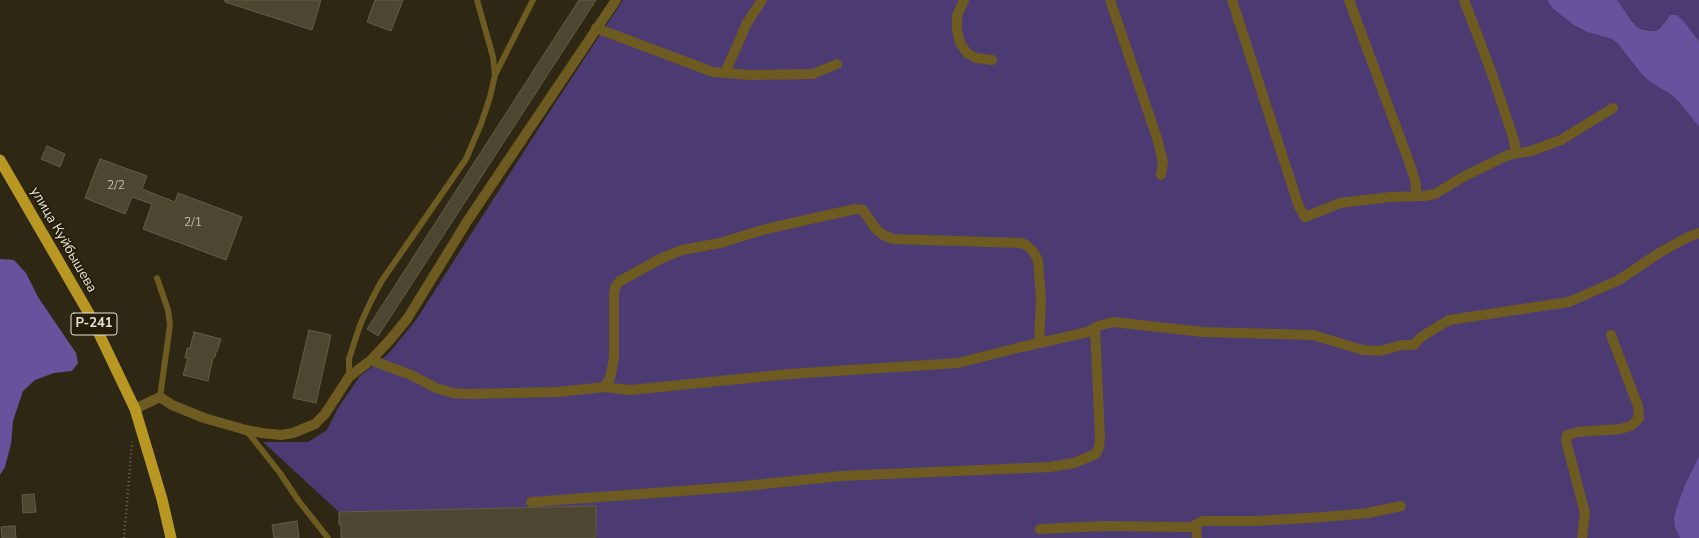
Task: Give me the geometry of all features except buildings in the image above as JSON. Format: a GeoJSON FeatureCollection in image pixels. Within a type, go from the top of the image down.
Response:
{"type":"FeatureCollection","features":[{"type":"Feature","properties":{"kind":"highway","name":"улица Куйбышева"},"geometry":{"type":"LineString","coordinates":[[0,160],[91,317],[135,409],[162,499],[171,538]]}},
{"type":"Feature","properties":{"kind":"street"},"geometry":{"type":"LineString","coordinates":[[135,409],[160,397],[172,405],[190,413],[246,430],[281,435],[293,433],[315,424],[325,414],[349,378],[371,360],[389,342],[407,319],[468,220],[616,0]]}},
{"type":"Feature","properties":{"kind":"street"},"geometry":{"type":"LineString","coordinates":[[725,73],[747,22],[762,0]]}},
{"type":"Feature","properties":{"kind":"street"},"geometry":{"type":"LineString","coordinates":[[964,0],[957,16],[957,30],[960,43],[967,53],[976,58],[992,60]]}},
{"type":"Feature","properties":{"kind":"street"},"geometry":{"type":"LineString","coordinates":[[1110,0],[1158,138],[1163,162],[1163,168],[1160,175]]}},
{"type":"Feature","properties":{"kind":"street"},"geometry":{"type":"LineString","coordinates":[[1232,0],[1299,207],[1305,217],[1340,203],[1390,197],[1435,194],[1463,177],[1508,155],[1531,150],[1561,140],[1613,108]]}},
{"type":"Feature","properties":{"kind":"street"},"geometry":{"type":"LineString","coordinates":[[1349,0],[1415,180],[1417,196]]}},
{"type":"Feature","properties":{"kind":"street"},"geometry":{"type":"LineString","coordinates":[[1464,0],[1491,71],[1514,140],[1516,154]]}},
{"type":"Feature","properties":{"kind":"street"},"geometry":{"type":"LineString","coordinates":[[596,28],[714,72],[751,75],[813,74],[837,64]]}},
{"type":"Feature","properties":{"kind":"street"},"geometry":{"type":"LineString","coordinates":[[605,387],[610,378],[614,359],[614,295],[615,287],[620,281],[662,258],[682,250],[720,243],[766,229],[855,209],[863,210],[875,228],[883,235],[893,239],[1021,243],[1026,245],[1032,250],[1038,260],[1041,300],[1039,343]]}},
{"type":"Feature","properties":{"kind":"street"},"geometry":{"type":"LineString","coordinates":[[371,360],[410,375],[436,388],[454,393],[557,392],[605,387],[630,390],[789,374],[958,363],[1088,332],[1095,327],[1113,322],[1203,332],[1313,335],[1363,350],[1380,351],[1402,345],[1414,345],[1421,337],[1449,320],[1569,302],[1619,280],[1659,253],[1699,232]]}},
{"type":"Feature","properties":{"kind":"street"},"geometry":{"type":"LineString","coordinates":[[531,502],[734,487],[841,476],[1050,467],[1074,463],[1096,454],[1099,443],[1097,340],[1095,327]]}},
{"type":"Feature","properties":{"kind":"street"},"geometry":{"type":"LineString","coordinates":[[1582,538],[1585,513],[1566,441],[1567,435],[1578,432],[1620,429],[1631,426],[1640,418],[1638,406],[1611,335]]}},
{"type":"Feature","properties":{"kind":"street"},"geometry":{"type":"LineString","coordinates":[[1040,529],[1104,526],[1186,527],[1202,521],[1256,521],[1323,517],[1368,512],[1401,506]]}},
{"type":"Feature","properties":{"kind":"street"},"geometry":{"type":"LineString","coordinates":[[1196,524],[1197,538]]}},
{"type":"Feature","properties":{"kind":"lane"},"geometry":{"type":"LineString","coordinates":[[477,0],[493,57],[495,75]]}},
{"type":"Feature","properties":{"kind":"lane"},"geometry":{"type":"LineString","coordinates":[[349,378],[350,359],[360,325],[371,301],[381,282],[466,159],[483,117],[495,75],[533,0]]}},
{"type":"Feature","properties":{"kind":"lane"},"geometry":{"type":"LineString","coordinates":[[157,278],[168,310],[170,325],[160,397]]}},
{"type":"Feature","properties":{"kind":"lane"},"geometry":{"type":"LineString","coordinates":[[246,430],[328,538]]}},
{"type":"Feature","properties":{"kind":"path"},"geometry":{"type":"LineString","coordinates":[[124,538],[132,439]]}},
{"type":"Feature","properties":{"kind":"shaded area"},"geometry":{"type":"Polygon","coordinates":[[[623,0],[1547,0],[1553,9],[1575,26],[1587,32],[1612,39],[1619,45],[1643,76],[1650,82],[1668,92],[1678,101],[1699,127],[1699,456],[1684,487],[1675,528],[1680,538],[597,538],[595,506],[339,512],[263,442],[308,442],[327,430],[338,408],[360,376],[388,354],[416,320],[623,0]]]}},
{"type":"Feature","properties":{"kind":"shaded area"},"geometry":{"type":"Polygon","coordinates":[[[1547,0],[1617,0],[1638,28],[1645,30],[1655,31],[1660,28],[1670,15],[1677,15],[1699,41],[1699,127],[1678,101],[1669,93],[1643,76],[1619,45],[1612,39],[1587,32],[1575,26],[1553,9],[1547,0]]]}},
{"type":"Feature","properties":{"kind":"shaded area"},"geometry":{"type":"Polygon","coordinates":[[[1617,0],[1699,0],[1699,41],[1686,24],[1667,18],[1660,28],[1654,31],[1638,28],[1617,0]]]}},
{"type":"Feature","properties":{"kind":"shaded area"},"geometry":{"type":"Polygon","coordinates":[[[0,259],[14,260],[26,273],[38,297],[76,353],[78,363],[72,371],[54,373],[35,380],[23,391],[13,421],[11,444],[5,467],[0,475],[0,259]]]}},
{"type":"Feature","properties":{"kind":"shaded area"},"geometry":{"type":"Polygon","coordinates":[[[1699,456],[1699,538],[1680,538],[1675,528],[1674,518],[1684,487],[1699,456]]]}}]}
